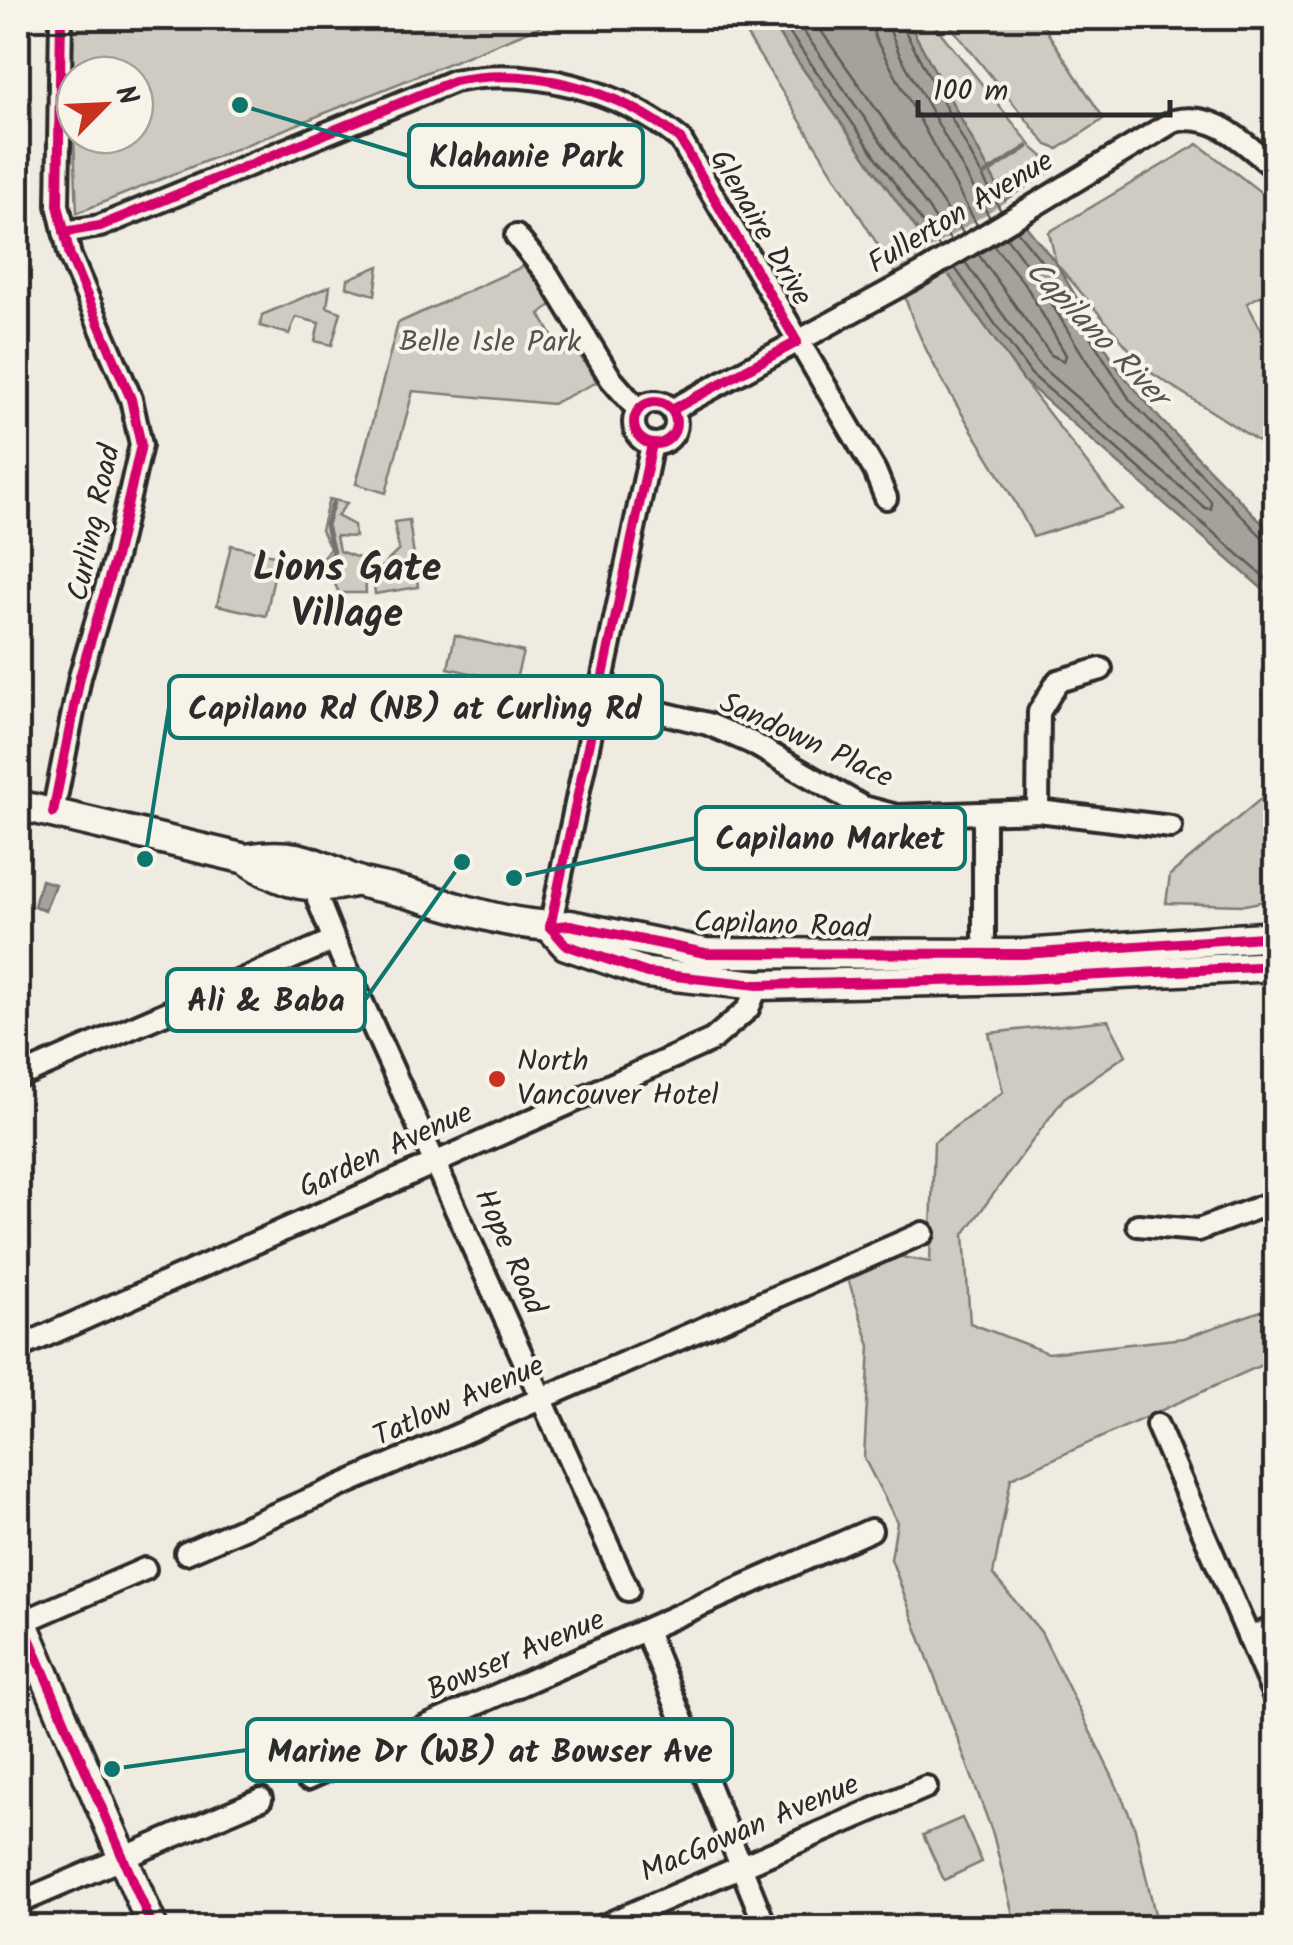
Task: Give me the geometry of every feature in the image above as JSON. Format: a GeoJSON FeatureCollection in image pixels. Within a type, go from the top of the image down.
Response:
{"type":"FeatureCollection","features":[{"type":"Feature","properties":{"kind":"main road","name":"Capilano Road"},"geometry":{"type":"LineString","coordinates":[[18,805],[246,859],[274,879],[323,890]]}},
{"type":"Feature","properties":{"kind":"main road","name":"Capilano Road"},"geometry":{"type":"LineString","coordinates":[[246,859],[276,854],[331,866],[358,881],[550,926],[570,924],[705,953],[1024,954],[1276,936]]}},
{"type":"Feature","properties":{"kind":"main road"},"geometry":{"type":"LineString","coordinates":[[323,890],[358,881]]}},
{"type":"Feature","properties":{"kind":"main road","name":"Capilano Road"},"geometry":{"type":"LineString","coordinates":[[550,926],[566,945],[647,972],[758,984],[1023,979],[1276,966]]}},
{"type":"Feature","properties":{"kind":"main road"},"geometry":{"type":"LineString","coordinates":[[758,984],[773,973],[887,966],[910,956]]}},
{"type":"Feature","properties":{"kind":"main road"},"geometry":{"type":"LineString","coordinates":[[19,1620],[154,1928]]}},
{"type":"Feature","properties":{"kind":"street","name":"Curling Road"},"geometry":{"type":"LineString","coordinates":[[53,813],[80,676],[116,558],[141,445],[131,399],[66,241],[56,171],[61,18]]}},
{"type":"Feature","properties":{"kind":"street","name":"Glenaire Drive"},"geometry":{"type":"LineString","coordinates":[[66,241],[454,81],[506,74],[595,91],[657,120],[680,140],[876,470],[886,498]]}},
{"type":"Feature","properties":{"kind":"street","name":"Fullerton Avenue"},"geometry":{"type":"LineString","coordinates":[[672,410],[922,274],[1174,120],[1200,119],[1220,125],[1276,168]]}},
{"type":"Feature","properties":{"kind":"street"},"geometry":{"type":"LineString","coordinates":[[516,236],[548,275],[611,380],[638,410]]}},
{"type":"Feature","properties":{"kind":"street"},"geometry":{"type":"LineString","coordinates":[[655,402],[672,410],[675,431],[666,442],[652,444],[636,434],[633,422],[638,410],[655,402]]}},
{"type":"Feature","properties":{"kind":"street"},"geometry":{"type":"LineString","coordinates":[[550,926],[652,444]]}},
{"type":"Feature","properties":{"kind":"street"},"geometry":{"type":"LineString","coordinates":[[1038,811],[1039,712],[1058,681],[1100,669]]}},
{"type":"Feature","properties":{"kind":"street","name":"Sandown Place"},"geometry":{"type":"LineString","coordinates":[[596,698],[708,724],[752,743],[863,807],[897,816],[1038,811],[1171,827]]}},
{"type":"Feature","properties":{"kind":"street"},"geometry":{"type":"LineString","coordinates":[[984,815],[984,936]]}},
{"type":"Feature","properties":{"kind":"street","name":"Hope Road"},"geometry":{"type":"LineString","coordinates":[[323,890],[318,900],[334,940],[628,1590]]}},
{"type":"Feature","properties":{"kind":"street"},"geometry":{"type":"LineString","coordinates":[[18,1077],[334,940]]}},
{"type":"Feature","properties":{"kind":"street","name":"Garden Avenue"},"geometry":{"type":"LineString","coordinates":[[18,1348],[712,1040],[748,1009],[758,984]]}},
{"type":"Feature","properties":{"kind":"street"},"geometry":{"type":"LineString","coordinates":[[1138,1224],[1198,1230],[1276,1201]]}},
{"type":"Feature","properties":{"kind":"street","name":"Tatlow Avenue"},"geometry":{"type":"LineString","coordinates":[[186,1554],[923,1233]]}},
{"type":"Feature","properties":{"kind":"street"},"geometry":{"type":"LineString","coordinates":[[1158,1426],[1276,1700]]}},
{"type":"Feature","properties":{"kind":"street","name":"Bowser Avenue"},"geometry":{"type":"LineString","coordinates":[[307,1779],[871,1530]]}},
{"type":"Feature","properties":{"kind":"street"},"geometry":{"type":"LineString","coordinates":[[19,1620],[145,1569]]}},
{"type":"Feature","properties":{"kind":"street"},"geometry":{"type":"LineString","coordinates":[[1249,1638],[1276,1627]]}},
{"type":"Feature","properties":{"kind":"street"},"geometry":{"type":"LineString","coordinates":[[647,1632],[766,1928]]}},
{"type":"Feature","properties":{"kind":"street","name":"MacGowan Avenue"},"geometry":{"type":"LineString","coordinates":[[598,1928],[926,1786]]}},
{"type":"Feature","properties":{"kind":"street"},"geometry":{"type":"LineString","coordinates":[[18,1902],[260,1799]]}},
{"type":"Feature","properties":{"kind":"green space"},"geometry":{"type":"Polygon","coordinates":[[[69,18],[561,18],[77,213],[75,155],[155,155],[155,55],[71,55],[69,18]]]}},
{"type":"Feature","properties":{"kind":"green space"},"geometry":{"type":"Polygon","coordinates":[[[736,18],[767,18],[1024,381],[1122,509],[1033,537],[925,347],[901,282],[736,18]]]}},
{"type":"Feature","properties":{"kind":"green space"},"geometry":{"type":"Polygon","coordinates":[[[906,18],[929,18],[1033,148],[1056,168],[1005,200],[906,18]]]}},
{"type":"Feature","properties":{"kind":"green space"},"geometry":{"type":"Polygon","coordinates":[[[944,18],[1038,18],[1104,119],[1058,149],[1047,145],[944,18]]]}},
{"type":"Feature","properties":{"kind":"green space"},"geometry":{"type":"Polygon","coordinates":[[[1198,144],[1275,203],[1275,288],[1247,303],[1275,356],[1275,452],[1147,370],[1056,263],[1049,232],[1198,144]]]}},
{"type":"Feature","properties":{"kind":"green space","name":"Belle Isle Park"},"geometry":{"type":"Polygon","coordinates":[[[528,264],[551,305],[540,314],[562,354],[577,351],[597,382],[552,404],[413,391],[386,493],[356,484],[398,323],[528,264]]]}},
{"type":"Feature","properties":{"kind":"green space"},"geometry":{"type":"Polygon","coordinates":[[[379,266],[375,295],[347,287],[348,279],[379,266]]]}},
{"type":"Feature","properties":{"kind":"green space"},"geometry":{"type":"Polygon","coordinates":[[[330,286],[327,307],[341,312],[332,345],[315,341],[319,323],[296,317],[289,334],[260,326],[262,315],[330,286]]]}},
{"type":"Feature","properties":{"kind":"green space"},"geometry":{"type":"Polygon","coordinates":[[[329,499],[347,503],[337,516],[354,525],[355,537],[336,536],[339,551],[373,563],[365,572],[366,593],[339,593],[330,573],[314,568],[330,548],[321,530],[329,499]]]}},
{"type":"Feature","properties":{"kind":"green space"},"geometry":{"type":"Polygon","coordinates":[[[409,520],[418,587],[375,594],[373,575],[399,550],[394,522],[409,520]]]}},
{"type":"Feature","properties":{"kind":"green space"},"geometry":{"type":"Polygon","coordinates":[[[231,545],[278,556],[266,616],[217,605],[231,545]]]}},
{"type":"Feature","properties":{"kind":"green space"},"geometry":{"type":"Polygon","coordinates":[[[455,635],[523,652],[515,683],[448,668],[455,635]]]}},
{"type":"Feature","properties":{"kind":"green space"},"geometry":{"type":"Polygon","coordinates":[[[1275,787],[1275,899],[1245,905],[1166,903],[1170,875],[1275,787]]]}},
{"type":"Feature","properties":{"kind":"green space"},"geometry":{"type":"Polygon","coordinates":[[[1108,1020],[1126,1055],[1064,1098],[964,1234],[970,1323],[1048,1353],[1184,1338],[1275,1306],[1275,1359],[1011,1478],[993,1575],[1041,1632],[1113,1778],[1134,1825],[1158,1927],[1016,1927],[993,1834],[891,1559],[897,1522],[864,1458],[870,1346],[848,1279],[878,1253],[930,1262],[934,1142],[1003,1092],[989,1033],[1108,1020]]]}},
{"type":"Feature","properties":{"kind":"green space"},"geometry":{"type":"Polygon","coordinates":[[[962,1818],[982,1862],[944,1880],[923,1835],[962,1818]]]}},
{"type":"Feature","properties":{"kind":"water","name":"Capilano River"},"geometry":{"type":"Polygon","coordinates":[[[767,18],[906,18],[1005,200],[1056,263],[1119,370],[1161,420],[1275,536],[1275,600],[1024,381],[767,18]]]}},
{"type":"Feature","properties":{"kind":"water"},"geometry":{"type":"Polygon","coordinates":[[[41,880],[55,884],[45,911],[34,906],[41,880]]]}},
{"type":"Feature","properties":{"kind":"pier"},"geometry":{"type":"Polygon","coordinates":[[[1010,199],[1030,223],[943,278],[925,252],[1010,199]]]}},
{"type":"Feature","properties":{"kind":"waterway"},"geometry":{"type":"LineString","coordinates":[[984,175],[1027,147]]}},
{"type":"Feature","properties":{"kind":"waterway"},"geometry":{"type":"LineString","coordinates":[[321,570],[333,552],[326,525],[333,503]]}},
{"type":"Feature","properties":{"kind":"cycle path"},"geometry":{"type":"LineString","coordinates":[[53,813],[80,677],[115,558],[141,445],[131,399],[70,256],[58,205],[61,18]]}},
{"type":"Feature","properties":{"kind":"cycle path"},"geometry":{"type":"LineString","coordinates":[[64,232],[100,226],[454,81],[513,77],[573,86],[630,107],[680,139],[797,342],[672,410]]}},
{"type":"Feature","properties":{"kind":"cycle path"},"geometry":{"type":"LineString","coordinates":[[655,402],[670,408],[676,423],[670,438],[655,444],[640,438],[634,423],[640,408],[655,402]]}},
{"type":"Feature","properties":{"kind":"cycle path"},"geometry":{"type":"LineString","coordinates":[[550,927],[652,444]]}},
{"type":"Feature","properties":{"kind":"cycle path"},"geometry":{"type":"LineString","coordinates":[[550,927],[570,925],[705,953],[1024,954],[1276,936]]}},
{"type":"Feature","properties":{"kind":"cycle path"},"geometry":{"type":"LineString","coordinates":[[550,927],[566,945],[647,973],[758,985],[1023,979],[1276,966]]}},
{"type":"Feature","properties":{"kind":"cycle path"},"geometry":{"type":"LineString","coordinates":[[18,1612],[153,1928]]}},
{"type":"Feature","properties":{"kind":"place","name":"Klahanie Park"},"geometry":{"type":"Point","coordinates":[240,105]}},
{"type":"Feature","properties":{"kind":"place","name":"Capilano Rd (NB) at Curling Rd"},"geometry":{"type":"Point","coordinates":[145,859]}},
{"type":"Feature","properties":{"kind":"place","name":"Ali & Baba"},"geometry":{"type":"Point","coordinates":[462,862]}},
{"type":"Feature","properties":{"kind":"place","name":"Capilano Market"},"geometry":{"type":"Point","coordinates":[514,878]}},
{"type":"Feature","properties":{"kind":"place","name":"North Vancouver Hotel"},"geometry":{"type":"Point","coordinates":[497,1079]}},
{"type":"Feature","properties":{"kind":"place","name":"Marine Dr (WB) at Bowser Ave"},"geometry":{"type":"Point","coordinates":[112,1769]}},
{"type":"Feature","properties":{"kind":"district","name":"Lions Gate Village"},"geometry":{"type":"Point","coordinates":[347,592]}}]}
